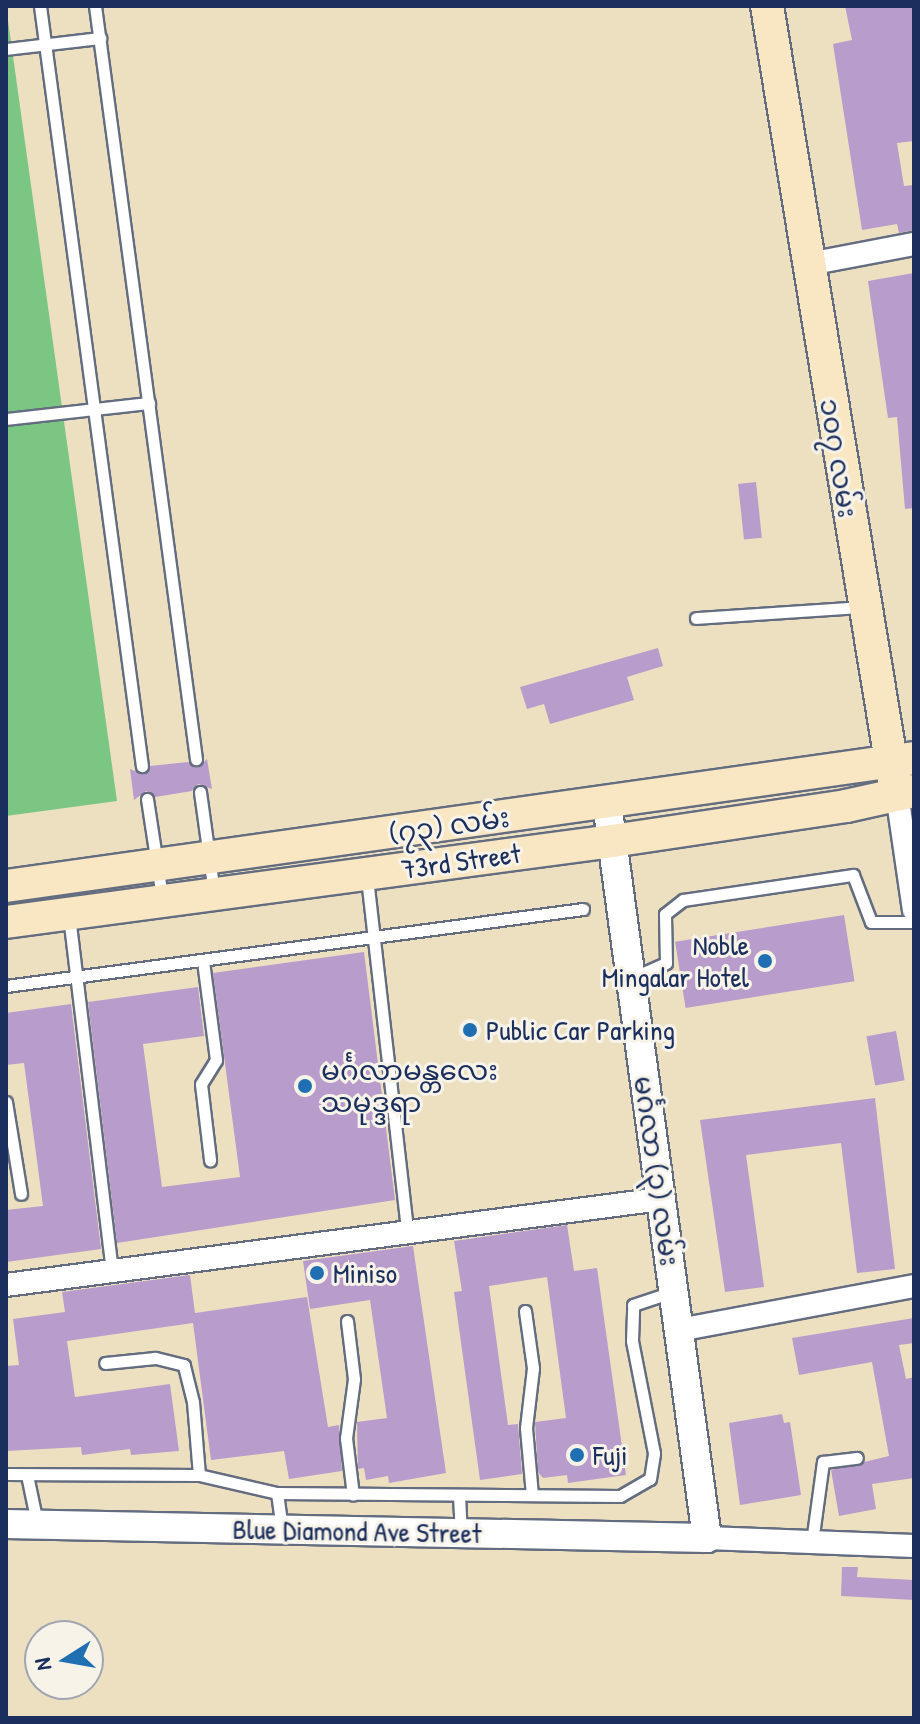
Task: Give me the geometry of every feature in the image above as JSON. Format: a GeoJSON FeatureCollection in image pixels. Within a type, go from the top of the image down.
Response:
{"type":"FeatureCollection","features":[{"type":"Feature","properties":{"kind":"main road","name":"၁၀၇ လမ်း"},"geometry":{"type":"LineString","coordinates":[[767,6],[862,607],[902,759],[906,793]]}},
{"type":"Feature","properties":{"kind":"main road","name":"(၇၃) လမ်း"},"geometry":{"type":"LineString","coordinates":[[6,886],[902,759]]}},
{"type":"Feature","properties":{"kind":"main road","name":"73rd Street"},"geometry":{"type":"LineString","coordinates":[[6,922],[612,841],[906,793]]}},
{"type":"Feature","properties":{"kind":"street"},"geometry":{"type":"LineString","coordinates":[[809,264],[914,244]]}},
{"type":"Feature","properties":{"kind":"street","name":"၁၀၇ လမ်း"},"geometry":{"type":"LineString","coordinates":[[906,793],[914,910]]}},
{"type":"Feature","properties":{"kind":"street","name":"မင်္ဂလာ (၃) လမ်း"},"geometry":{"type":"LineString","coordinates":[[607,803],[707,1538]]}},
{"type":"Feature","properties":{"kind":"street"},"geometry":{"type":"LineString","coordinates":[[6,1285],[407,1229],[661,1199]]}},
{"type":"Feature","properties":{"kind":"street"},"geometry":{"type":"LineString","coordinates":[[679,1330],[914,1286]]}},
{"type":"Feature","properties":{"kind":"street","name":"Blue Diamond Ave Street"},"geometry":{"type":"LineString","coordinates":[[6,1524],[707,1538]]}},
{"type":"Feature","properties":{"kind":"street"},"geometry":{"type":"LineString","coordinates":[[707,1538],[914,1546]]}},
{"type":"Feature","properties":{"kind":"lane"},"geometry":{"type":"LineString","coordinates":[[40,6],[142,766]]}},
{"type":"Feature","properties":{"kind":"lane"},"geometry":{"type":"LineString","coordinates":[[95,6],[196,759]]}},
{"type":"Feature","properties":{"kind":"lane"},"geometry":{"type":"LineString","coordinates":[[6,49],[100,38]]}},
{"type":"Feature","properties":{"kind":"lane"},"geometry":{"type":"LineString","coordinates":[[6,419],[149,403]]}},
{"type":"Feature","properties":{"kind":"lane"},"geometry":{"type":"LineString","coordinates":[[696,618],[862,607]]}},
{"type":"Feature","properties":{"kind":"lane"},"geometry":{"type":"LineString","coordinates":[[200,792],[214,894]]}},
{"type":"Feature","properties":{"kind":"lane"},"geometry":{"type":"LineString","coordinates":[[147,799],[162,901]]}},
{"type":"Feature","properties":{"kind":"lane"},"geometry":{"type":"LineString","coordinates":[[367,874],[407,1229]]}},
{"type":"Feature","properties":{"kind":"lane"},"geometry":{"type":"LineString","coordinates":[[631,978],[666,963],[665,914],[683,900],[853,875],[871,922],[914,922]]}},
{"type":"Feature","properties":{"kind":"lane"},"geometry":{"type":"LineString","coordinates":[[6,986],[583,909]]}},
{"type":"Feature","properties":{"kind":"lane"},"geometry":{"type":"LineString","coordinates":[[69,914],[112,1269]]}},
{"type":"Feature","properties":{"kind":"lane"},"geometry":{"type":"LineString","coordinates":[[203,961],[216,1060],[201,1084],[210,1160]]}},
{"type":"Feature","properties":{"kind":"lane"},"geometry":{"type":"LineString","coordinates":[[6,1102],[21,1194]]}},
{"type":"Feature","properties":{"kind":"lane"},"geometry":{"type":"LineString","coordinates":[[6,1474],[199,1475],[277,1493],[620,1496],[650,1479],[654,1453],[632,1341],[633,1305],[674,1291]]}},
{"type":"Feature","properties":{"kind":"lane"},"geometry":{"type":"LineString","coordinates":[[525,1311],[533,1368],[526,1428],[532,1495]]}},
{"type":"Feature","properties":{"kind":"lane"},"geometry":{"type":"LineString","coordinates":[[347,1321],[354,1379],[346,1438],[353,1495]]}},
{"type":"Feature","properties":{"kind":"lane"},"geometry":{"type":"LineString","coordinates":[[105,1363],[163,1358],[184,1365],[193,1402],[199,1475]]}},
{"type":"Feature","properties":{"kind":"lane"},"geometry":{"type":"LineString","coordinates":[[812,1542],[823,1462],[857,1458]]}},
{"type":"Feature","properties":{"kind":"lane"},"geometry":{"type":"LineString","coordinates":[[27,1475],[37,1523]]}},
{"type":"Feature","properties":{"kind":"lane"},"geometry":{"type":"LineString","coordinates":[[277,1493],[282,1529]]}},
{"type":"Feature","properties":{"kind":"lane"},"geometry":{"type":"LineString","coordinates":[[459,1496],[462,1533]]}},
{"type":"Feature","properties":{"kind":"green space"},"geometry":{"type":"Polygon","coordinates":[[[6,6],[117,801],[6,816],[6,6]]]}},
{"type":"Feature","properties":{"kind":"building"},"geometry":{"type":"Polygon","coordinates":[[[845,6],[914,6],[914,141],[897,143],[904,186],[914,185],[914,230],[899,233],[897,224],[862,230],[833,44],[852,40],[845,6]]]}},
{"type":"Feature","properties":{"kind":"building"},"geometry":{"type":"Polygon","coordinates":[[[914,273],[914,508],[905,509],[897,417],[888,418],[868,281],[914,273]]]}},
{"type":"Feature","properties":{"kind":"building"},"geometry":{"type":"Polygon","coordinates":[[[756,482],[762,538],[744,540],[738,484],[756,482]]]}},
{"type":"Feature","properties":{"kind":"building"},"geometry":{"type":"Polygon","coordinates":[[[658,648],[663,666],[627,677],[634,700],[550,724],[544,704],[527,709],[520,687],[658,648]]]}},
{"type":"Feature","properties":{"kind":"building"},"geometry":{"type":"Polygon","coordinates":[[[207,759],[212,789],[198,784],[192,791],[155,797],[146,791],[134,800],[130,769],[142,774],[150,766],[188,762],[198,767],[207,759]]]}},
{"type":"Feature","properties":{"kind":"building","name":"Noble Mingalar Hotel"},"geometry":{"type":"Polygon","coordinates":[[[844,915],[854,981],[686,1008],[675,942],[844,915]]]}},
{"type":"Feature","properties":{"kind":"building","name":"မင်္ဂလာမန္တလေး သမုဒ္ဒရာ"},"geometry":{"type":"Polygon","coordinates":[[[364,952],[395,1200],[117,1243],[88,1002],[198,987],[204,1036],[143,1044],[162,1187],[240,1177],[213,973],[364,952]]]}},
{"type":"Feature","properties":{"kind":"building"},"geometry":{"type":"Polygon","coordinates":[[[71,1004],[101,1249],[6,1262],[6,1210],[43,1206],[24,1063],[6,1065],[6,1013],[71,1004]]]}},
{"type":"Feature","properties":{"kind":"building"},"geometry":{"type":"Polygon","coordinates":[[[896,1031],[905,1080],[875,1085],[866,1036],[896,1031]]]}},
{"type":"Feature","properties":{"kind":"building"},"geometry":{"type":"Polygon","coordinates":[[[875,1098],[895,1269],[857,1273],[841,1143],[746,1155],[764,1287],[725,1292],[700,1120],[875,1098]]]}},
{"type":"Feature","properties":{"kind":"building"},"geometry":{"type":"Polygon","coordinates":[[[567,1225],[574,1271],[597,1268],[626,1475],[568,1483],[567,1475],[543,1478],[538,1472],[535,1422],[566,1418],[547,1277],[489,1286],[508,1425],[518,1424],[522,1474],[480,1480],[454,1292],[462,1291],[454,1241],[567,1225]]]}},
{"type":"Feature","properties":{"kind":"building"},"geometry":{"type":"Polygon","coordinates":[[[413,1246],[446,1473],[389,1483],[388,1476],[366,1480],[364,1468],[358,1469],[357,1422],[387,1418],[370,1300],[310,1309],[303,1261],[413,1246]]]}},
{"type":"Feature","properties":{"kind":"building"},"geometry":{"type":"Polygon","coordinates":[[[190,1275],[195,1313],[307,1297],[328,1427],[339,1425],[342,1471],[289,1479],[284,1451],[211,1460],[193,1323],[67,1341],[75,1397],[170,1384],[179,1451],[131,1455],[130,1449],[82,1455],[81,1447],[6,1451],[6,1366],[19,1365],[13,1319],[65,1312],[62,1292],[190,1275]]]}},
{"type":"Feature","properties":{"kind":"building"},"geometry":{"type":"Polygon","coordinates":[[[914,1318],[914,1343],[899,1345],[906,1379],[914,1377],[914,1478],[872,1484],[876,1509],[839,1516],[831,1470],[889,1456],[872,1362],[799,1375],[792,1338],[914,1318]]]}},
{"type":"Feature","properties":{"kind":"building"},"geometry":{"type":"Polygon","coordinates":[[[782,1414],[784,1423],[790,1422],[801,1495],[740,1505],[729,1423],[782,1414]]]}},
{"type":"Feature","properties":{"kind":"building"},"geometry":{"type":"Polygon","coordinates":[[[842,1567],[858,1567],[857,1577],[914,1580],[914,1600],[841,1596],[842,1567]]]}},
{"type":"Feature","properties":{"kind":"place","name":"Noble Mingalar Hotel"},"geometry":{"type":"Point","coordinates":[765,961]}},
{"type":"Feature","properties":{"kind":"place","name":"Public Car Parking"},"geometry":{"type":"Point","coordinates":[470,1030]}},
{"type":"Feature","properties":{"kind":"place","name":"မင်္ဂလာမန္တလေး သမုဒ္ဒရာ"},"geometry":{"type":"Point","coordinates":[305,1086]}},
{"type":"Feature","properties":{"kind":"place","name":"Miniso"},"geometry":{"type":"Point","coordinates":[317,1273]}},
{"type":"Feature","properties":{"kind":"place","name":"Fuji"},"geometry":{"type":"Point","coordinates":[577,1455]}}]}
